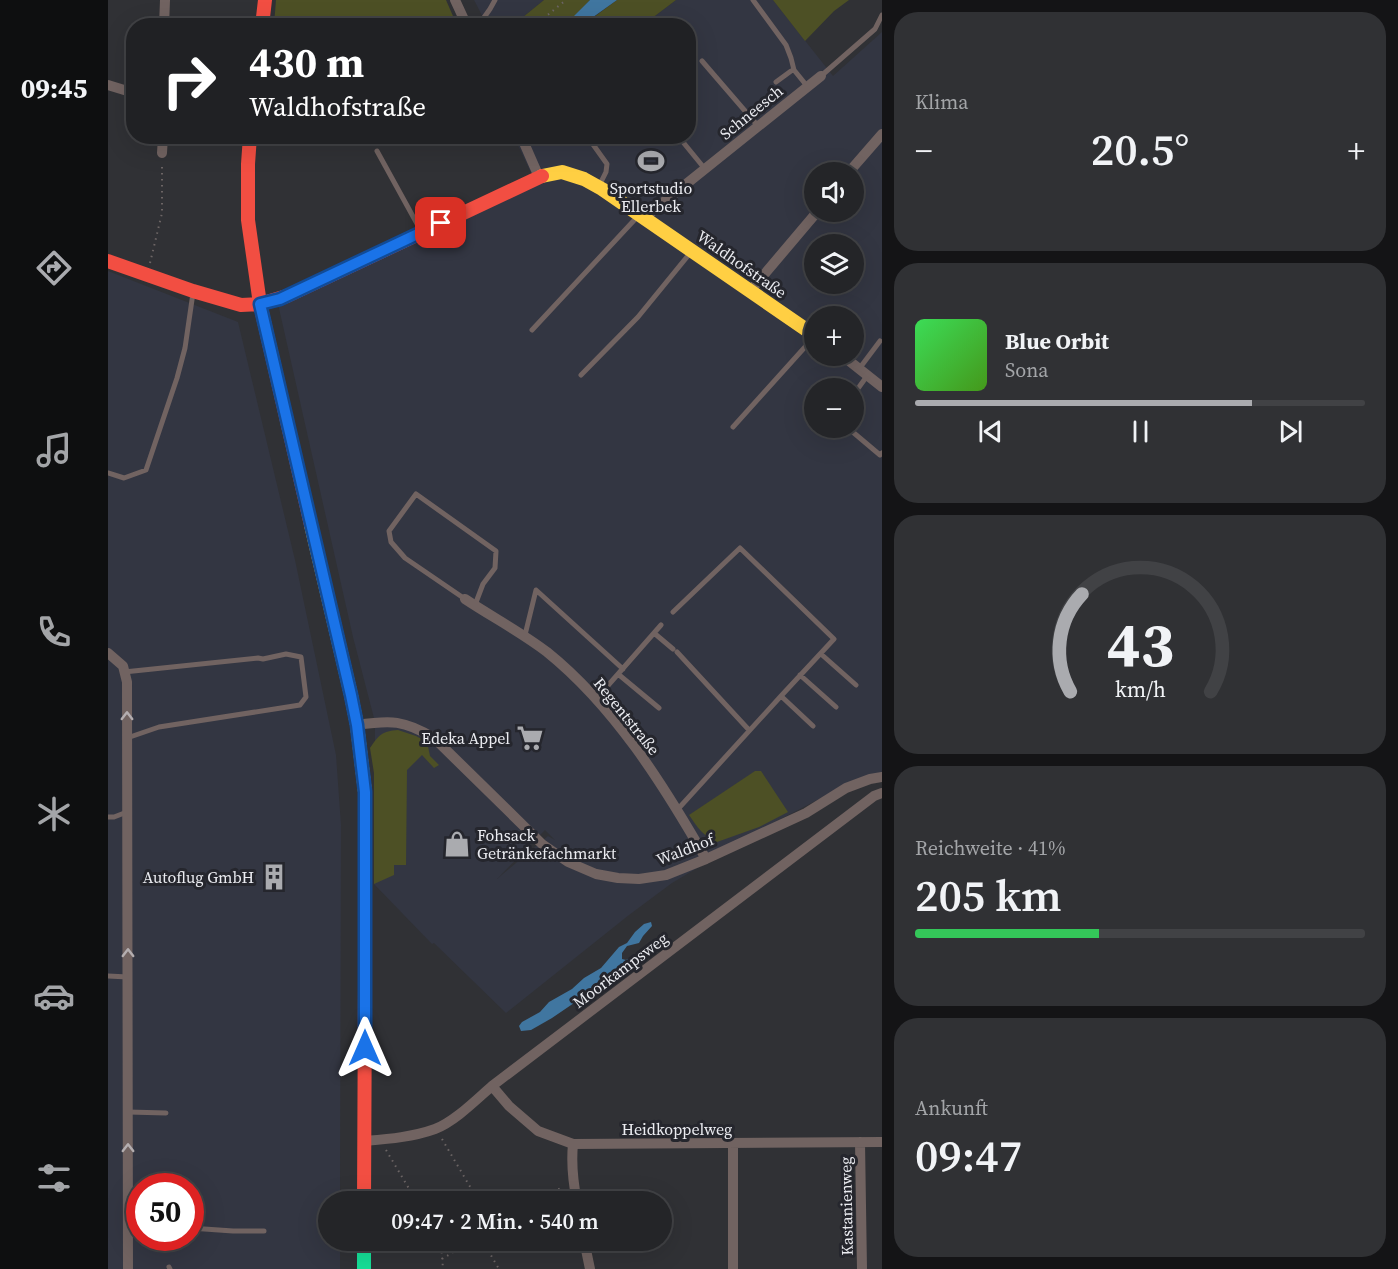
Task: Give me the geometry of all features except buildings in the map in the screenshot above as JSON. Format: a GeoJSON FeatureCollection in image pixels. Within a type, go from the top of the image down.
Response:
{"type":"FeatureCollection","features":[{"type":"Feature","properties":{"kind":"main road"},"geometry":{"type":"LineString","coordinates":[[263,18],[265,0]]}},
{"type":"Feature","properties":{"kind":"main road"},"geometry":{"type":"LineString","coordinates":[[249,144],[248,220],[260,304],[351,695],[365,792],[364,1191]]}},
{"type":"Feature","properties":{"kind":"main road","name":"Waldhofstraße"},"geometry":{"type":"LineString","coordinates":[[260,304],[280,299],[539,177],[562,172],[584,179],[642,215],[804,329]]}},
{"type":"Feature","properties":{"kind":"main road"},"geometry":{"type":"LineString","coordinates":[[108,261],[232,303],[260,304]]}},
{"type":"Feature","properties":{"kind":"main road"},"geometry":{"type":"LineString","coordinates":[[364,1251],[364,1269]]}},
{"type":"Feature","properties":{"kind":"street"},"geometry":{"type":"LineString","coordinates":[[164,18],[165,0]]}},
{"type":"Feature","properties":{"kind":"street"},"geometry":{"type":"LineString","coordinates":[[455,0],[463,18]]}},
{"type":"Feature","properties":{"kind":"street","name":"Schneesch"},"geometry":{"type":"LineString","coordinates":[[642,215],[705,169],[820,76]]}},
{"type":"Feature","properties":{"kind":"street"},"geometry":{"type":"LineString","coordinates":[[108,85],[126,91]]}},
{"type":"Feature","properties":{"kind":"street"},"geometry":{"type":"LineString","coordinates":[[858,162],[882,134]]}},
{"type":"Feature","properties":{"kind":"street"},"geometry":{"type":"LineString","coordinates":[[162,144],[162,153]]}},
{"type":"Feature","properties":{"kind":"street"},"geometry":{"type":"LineString","coordinates":[[525,144],[539,177]]}},
{"type":"Feature","properties":{"kind":"street"},"geometry":{"type":"LineString","coordinates":[[751,290],[809,222]]}},
{"type":"Feature","properties":{"kind":"street"},"geometry":{"type":"LineString","coordinates":[[856,366],[882,387]]}},
{"type":"Feature","properties":{"kind":"street","name":"Regentstraße"},"geometry":{"type":"LineString","coordinates":[[470,602],[547,652],[597,698],[678,809],[706,859]]}},
{"type":"Feature","properties":{"kind":"street"},"geometry":{"type":"LineString","coordinates":[[108,653],[123,666],[127,682],[128,1112],[131,1173]]}},
{"type":"Feature","properties":{"kind":"street","name":"Waldhof"},"geometry":{"type":"LineString","coordinates":[[357,725],[381,722],[402,723],[417,728],[434,738],[542,844],[568,862],[596,874],[618,878],[639,879],[666,875],[806,813],[846,788],[882,777]]}},
{"type":"Feature","properties":{"kind":"street","name":"Moorkampsweg"},"geometry":{"type":"LineString","coordinates":[[365,1141],[398,1138],[436,1129],[465,1110],[492,1086],[874,796],[882,793]]}},
{"type":"Feature","properties":{"kind":"street","name":"Heidkoppelweg"},"geometry":{"type":"LineString","coordinates":[[492,1086],[509,1106],[538,1131],[573,1144],[882,1142]]}},
{"type":"Feature","properties":{"kind":"street","name":"Kastanienweg"},"geometry":{"type":"LineString","coordinates":[[860,1142],[862,1269]]}},
{"type":"Feature","properties":{"kind":"street"},"geometry":{"type":"LineString","coordinates":[[573,1144],[571,1162],[575,1191]]}},
{"type":"Feature","properties":{"kind":"street"},"geometry":{"type":"LineString","coordinates":[[733,1144],[733,1269]]}},
{"type":"Feature","properties":{"kind":"street"},"geometry":{"type":"LineString","coordinates":[[128,1269],[131,1251]]}},
{"type":"Feature","properties":{"kind":"street"},"geometry":{"type":"LineString","coordinates":[[586,1251],[590,1269]]}},
{"type":"Feature","properties":{"kind":"lane"},"geometry":{"type":"LineString","coordinates":[[484,18],[496,0]]}},
{"type":"Feature","properties":{"kind":"lane"},"geometry":{"type":"LineString","coordinates":[[753,0],[786,45],[794,69],[807,86]]}},
{"type":"Feature","properties":{"kind":"lane"},"geometry":{"type":"LineString","coordinates":[[820,76],[875,29],[882,15]]}},
{"type":"Feature","properties":{"kind":"lane"},"geometry":{"type":"LineString","coordinates":[[702,61],[758,126]]}},
{"type":"Feature","properties":{"kind":"lane"},"geometry":{"type":"LineString","coordinates":[[776,82],[794,69]]}},
{"type":"Feature","properties":{"kind":"lane"},"geometry":{"type":"LineString","coordinates":[[593,144],[607,164],[606,172],[598,187]]}},
{"type":"Feature","properties":{"kind":"lane"},"geometry":{"type":"LineString","coordinates":[[685,144],[705,169]]}},
{"type":"Feature","properties":{"kind":"lane"},"geometry":{"type":"LineString","coordinates":[[378,151],[422,233]]}},
{"type":"Feature","properties":{"kind":"lane"},"geometry":{"type":"LineString","coordinates":[[532,330],[642,215]]}},
{"type":"Feature","properties":{"kind":"lane"},"geometry":{"type":"LineString","coordinates":[[581,375],[638,317],[692,250]]}},
{"type":"Feature","properties":{"kind":"lane"},"geometry":{"type":"LineString","coordinates":[[108,473],[124,478],[146,470],[185,348],[193,291]]}},
{"type":"Feature","properties":{"kind":"lane"},"geometry":{"type":"LineString","coordinates":[[861,378],[880,341]]}},
{"type":"Feature","properties":{"kind":"lane"},"geometry":{"type":"LineString","coordinates":[[733,427],[804,347]]}},
{"type":"Feature","properties":{"kind":"lane"},"geometry":{"type":"LineString","coordinates":[[860,438],[880,455],[882,453]]}},
{"type":"Feature","properties":{"kind":"lane"},"geometry":{"type":"LineString","coordinates":[[416,494],[496,550],[495,568],[470,602],[405,558],[391,542],[389,531],[416,494]]}},
{"type":"Feature","properties":{"kind":"lane"},"geometry":{"type":"LineString","coordinates":[[673,612],[740,548],[834,639],[678,809]]}},
{"type":"Feature","properties":{"kind":"lane"},"geometry":{"type":"LineString","coordinates":[[525,636],[536,591],[659,708]]}},
{"type":"Feature","properties":{"kind":"lane"},"geometry":{"type":"LineString","coordinates":[[597,698],[661,625]]}},
{"type":"Feature","properties":{"kind":"lane"},"geometry":{"type":"LineString","coordinates":[[654,633],[675,650],[749,730]]}},
{"type":"Feature","properties":{"kind":"lane"},"geometry":{"type":"LineString","coordinates":[[124,672],[263,659],[286,654],[301,657],[306,697],[300,705],[159,727],[127,738]]}},
{"type":"Feature","properties":{"kind":"lane"},"geometry":{"type":"LineString","coordinates":[[821,654],[856,685]]}},
{"type":"Feature","properties":{"kind":"lane"},"geometry":{"type":"LineString","coordinates":[[800,675],[836,707]]}},
{"type":"Feature","properties":{"kind":"lane"},"geometry":{"type":"LineString","coordinates":[[781,696],[813,726]]}},
{"type":"Feature","properties":{"kind":"lane"},"geometry":{"type":"LineString","coordinates":[[108,817],[127,812]]}},
{"type":"Feature","properties":{"kind":"lane"},"geometry":{"type":"LineString","coordinates":[[108,976],[128,977]]}},
{"type":"Feature","properties":{"kind":"lane"},"geometry":{"type":"LineString","coordinates":[[128,1112],[166,1113]]}},
{"type":"Feature","properties":{"kind":"lane"},"geometry":{"type":"LineString","coordinates":[[204,1229],[233,1232],[264,1231]]}},
{"type":"Feature","properties":{"kind":"path"},"geometry":{"type":"LineString","coordinates":[[544,18],[566,0]]}},
{"type":"Feature","properties":{"kind":"path"},"geometry":{"type":"LineString","coordinates":[[148,275],[162,213],[162,153]]}},
{"type":"Feature","properties":{"kind":"path"},"geometry":{"type":"LineString","coordinates":[[436,1129],[473,1191]]}},
{"type":"Feature","properties":{"kind":"path"},"geometry":{"type":"LineString","coordinates":[[380,1140],[410,1191]]}},
{"type":"Feature","properties":{"kind":"path"},"geometry":{"type":"LineString","coordinates":[[556,1191],[573,1180]]}},
{"type":"Feature","properties":{"kind":"path"},"geometry":{"type":"LineString","coordinates":[[441,1251],[443,1269]]}},
{"type":"Feature","properties":{"kind":"path"},"geometry":{"type":"LineString","coordinates":[[442,1259],[455,1251]]}},
{"type":"Feature","properties":{"kind":"path"},"geometry":{"type":"LineString","coordinates":[[488,1251],[499,1269]]}},
{"type":"Feature","properties":{"kind":"shaded area"},"geometry":{"type":"Polygon","coordinates":[[[474,0],[544,0],[522,18],[483,18],[474,0]]]}},
{"type":"Feature","properties":{"kind":"shaded area"},"geometry":{"type":"Polygon","coordinates":[[[676,0],[773,0],[833,76],[882,32],[882,772],[844,786],[775,822],[672,883],[506,1013],[434,943],[432,944],[374,884],[375,722],[353,637],[276,295],[533,177],[517,144],[696,144],[696,18],[652,18],[676,0]],[[545,830],[497,879],[548,836],[555,840],[545,830]]]}},
{"type":"Feature","properties":{"kind":"shaded area"},"geometry":{"type":"Polygon","coordinates":[[[108,271],[238,322],[295,560],[336,755],[341,825],[340,1191],[318,1191],[318,1251],[340,1251],[340,1269],[108,1269],[108,271]]]}},
{"type":"Feature","properties":{"kind":"green space"},"geometry":{"type":"Polygon","coordinates":[[[276,0],[446,0],[454,18],[275,18],[276,0]]]}},
{"type":"Feature","properties":{"kind":"green space"},"geometry":{"type":"Polygon","coordinates":[[[544,0],[590,0],[573,18],[522,18],[544,0]]]}},
{"type":"Feature","properties":{"kind":"green space"},"geometry":{"type":"Polygon","coordinates":[[[617,0],[676,0],[652,18],[593,18],[617,0]]]}},
{"type":"Feature","properties":{"kind":"green space"},"geometry":{"type":"Polygon","coordinates":[[[773,0],[849,0],[834,11],[805,41],[773,0]]]}},
{"type":"Feature","properties":{"kind":"green space"},"geometry":{"type":"Polygon","coordinates":[[[398,730],[427,742],[430,756],[439,765],[434,768],[422,755],[407,770],[406,865],[394,865],[394,875],[374,884],[374,773],[370,748],[381,734],[398,730]]]}},
{"type":"Feature","properties":{"kind":"green space"},"geometry":{"type":"Polygon","coordinates":[[[755,771],[761,771],[788,812],[759,827],[717,842],[708,837],[689,815],[755,771]]]}},
{"type":"Feature","properties":{"kind":"water"},"geometry":{"type":"Polygon","coordinates":[[[590,0],[617,0],[592,18],[572,18],[590,0]]]}},
{"type":"Feature","properties":{"kind":"water"},"geometry":{"type":"Polygon","coordinates":[[[651,922],[652,926],[639,943],[627,946],[622,953],[622,959],[626,960],[640,952],[643,956],[552,1018],[531,1030],[521,1031],[519,1026],[522,1022],[540,1012],[549,1002],[601,968],[635,932],[644,924],[651,922]]]}},
{"type":"Feature","properties":{"kind":"traffic: fast"},"geometry":{"type":"LineString","coordinates":[[364,1251],[364,1269]]}},
{"type":"Feature","properties":{"kind":"traffic: slow"},"geometry":{"type":"LineString","coordinates":[[542,176],[562,172],[584,179],[602,189],[804,328]]}},
{"type":"Feature","properties":{"kind":"traffic: slow"},"geometry":{"type":"LineString","coordinates":[[311,525],[351,695],[365,792],[365,988]]}},
{"type":"Feature","properties":{"kind":"traffic: jam"},"geometry":{"type":"LineString","coordinates":[[263,18],[265,0]]}},
{"type":"Feature","properties":{"kind":"traffic: jam"},"geometry":{"type":"LineString","coordinates":[[249,144],[248,220],[260,304],[311,525]]}},
{"type":"Feature","properties":{"kind":"traffic: jam"},"geometry":{"type":"LineString","coordinates":[[108,261],[241,305],[260,304],[287,296],[542,176]]}},
{"type":"Feature","properties":{"kind":"traffic: jam"},"geometry":{"type":"LineString","coordinates":[[364,1191],[365,988]]}},
{"type":"Feature","properties":{"kind":"place","name":"Sportstudio Ellerbek"},"geometry":{"type":"Point","coordinates":[651,161]}},
{"type":"Feature","properties":{"kind":"place","name":"Edeka Appel"},"geometry":{"type":"Point","coordinates":[530,738]}},
{"type":"Feature","properties":{"kind":"place","name":"Fohsack Getränkefachmarkt"},"geometry":{"type":"Point","coordinates":[457,844]}},
{"type":"Feature","properties":{"kind":"place","name":"Autoflug GmbH"},"geometry":{"type":"Point","coordinates":[274,877]}},
{"type":"Feature","properties":{"kind":"route"},"geometry":{"type":"LineString","coordinates":[[365,1048],[365,792],[362,758],[351,695],[260,304],[280,299],[441,223]]}}]}
